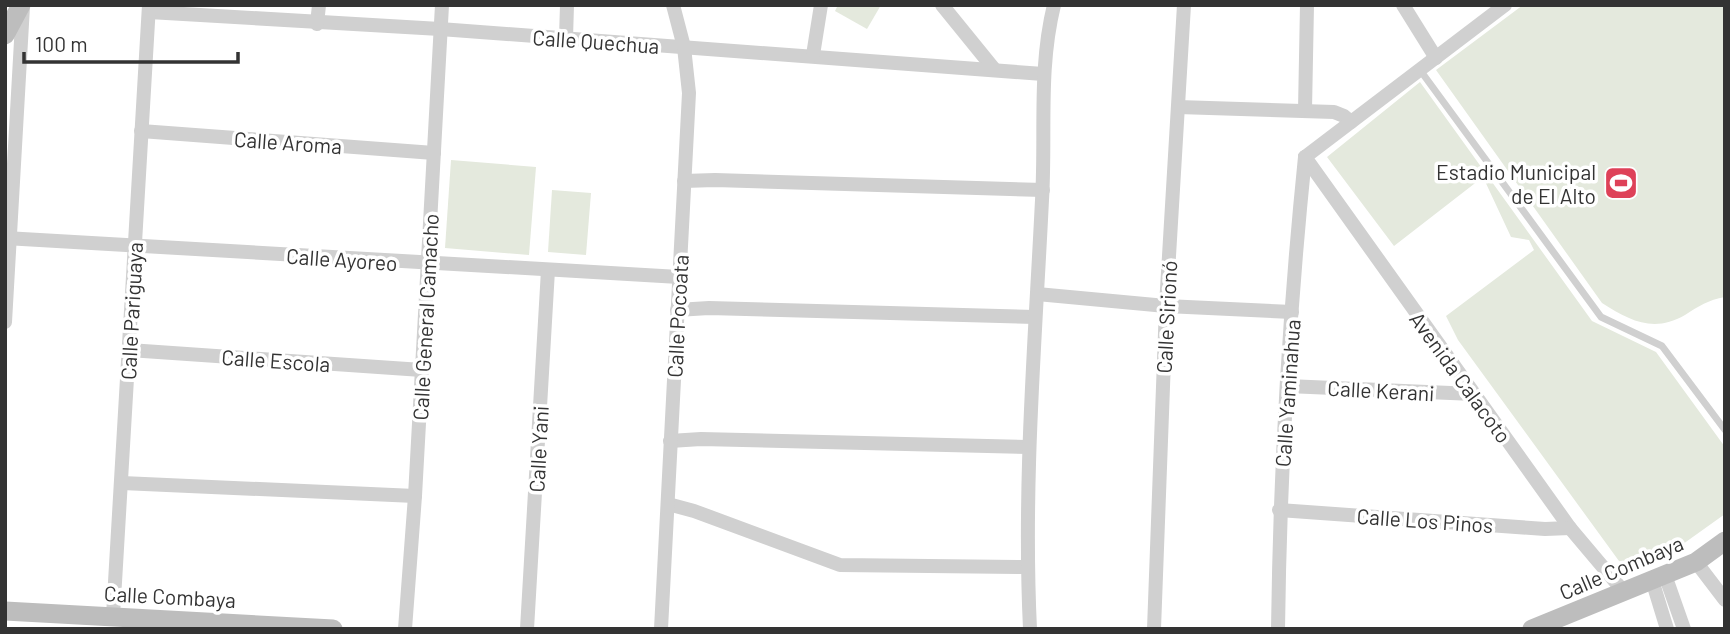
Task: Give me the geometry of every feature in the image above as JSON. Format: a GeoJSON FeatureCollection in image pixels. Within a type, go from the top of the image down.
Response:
{"type":"FeatureCollection","features":[{"type":"Feature","properties":{"kind":"street"},"geometry":{"type":"LineString","coordinates":[[5,35],[22,5]]}},
{"type":"Feature","properties":{"kind":"street"},"geometry":{"type":"LineString","coordinates":[[5,322],[22,5]]}},
{"type":"Feature","properties":{"kind":"street"},"geometry":{"type":"LineString","coordinates":[[317,24],[319,5]]}},
{"type":"Feature","properties":{"kind":"street","name":"Calle General Camacho"},"geometry":{"type":"LineString","coordinates":[[405,629],[415,496],[442,5]]}},
{"type":"Feature","properties":{"kind":"street"},"geometry":{"type":"LineString","coordinates":[[566,38],[567,5]]}},
{"type":"Feature","properties":{"kind":"street","name":"Calle Pocoata"},"geometry":{"type":"LineString","coordinates":[[661,629],[689,93],[684,47],[673,5]]}},
{"type":"Feature","properties":{"kind":"street"},"geometry":{"type":"LineString","coordinates":[[684,5],[684,47]]}},
{"type":"Feature","properties":{"kind":"street"},"geometry":{"type":"LineString","coordinates":[[813,55],[821,5]]}},
{"type":"Feature","properties":{"kind":"street"},"geometry":{"type":"LineString","coordinates":[[942,5],[994,69]]}},
{"type":"Feature","properties":{"kind":"street"},"geometry":{"type":"LineString","coordinates":[[1030,629],[1027,568],[1028,447],[1043,190],[1043,74],[1045,47],[1054,5]]}},
{"type":"Feature","properties":{"kind":"street","name":"Calle Sirionó"},"geometry":{"type":"LineString","coordinates":[[1154,629],[1166,306],[1184,5]]}},
{"type":"Feature","properties":{"kind":"street"},"geometry":{"type":"LineString","coordinates":[[1305,110],[1307,5]]}},
{"type":"Feature","properties":{"kind":"street"},"geometry":{"type":"LineString","coordinates":[[1403,5],[1436,58]]}},
{"type":"Feature","properties":{"kind":"street"},"geometry":{"type":"LineString","coordinates":[[1305,157],[1506,5]]}},
{"type":"Feature","properties":{"kind":"street","name":"Calle Quechua"},"geometry":{"type":"LineString","coordinates":[[149,9],[317,24],[440,29],[1043,74]]}},
{"type":"Feature","properties":{"kind":"street","name":"Calle Pariguaya"},"geometry":{"type":"LineString","coordinates":[[113,616],[149,9]]}},
{"type":"Feature","properties":{"kind":"street"},"geometry":{"type":"LineString","coordinates":[[1178,107],[1305,110],[1334,113],[1351,122]]}},
{"type":"Feature","properties":{"kind":"street","name":"Calle Aroma"},"geometry":{"type":"LineString","coordinates":[[141,131],[434,153]]}},
{"type":"Feature","properties":{"kind":"street","name":"Calle Yaminahua"},"geometry":{"type":"LineString","coordinates":[[1278,629],[1279,510],[1298,207],[1305,157]]}},
{"type":"Feature","properties":{"kind":"street","name":"Avenida Calacoto"},"geometry":{"type":"LineString","coordinates":[[1305,157],[1570,528],[1624,592]]}},
{"type":"Feature","properties":{"kind":"street"},"geometry":{"type":"LineString","coordinates":[[684,181],[1043,190]]}},
{"type":"Feature","properties":{"kind":"street","name":"Calle Ayoreo"},"geometry":{"type":"LineString","coordinates":[[8,238],[678,277]]}},
{"type":"Feature","properties":{"kind":"street","name":"Calle Yani"},"geometry":{"type":"LineString","coordinates":[[527,629],[548,270]]}},
{"type":"Feature","properties":{"kind":"street"},"geometry":{"type":"LineString","coordinates":[[1037,294],[1166,306],[1292,312]]}},
{"type":"Feature","properties":{"kind":"street"},"geometry":{"type":"LineString","coordinates":[[677,310],[709,308],[1035,317]]}},
{"type":"Feature","properties":{"kind":"street","name":"Calle Escola"},"geometry":{"type":"LineString","coordinates":[[129,350],[422,370]]}},
{"type":"Feature","properties":{"kind":"street","name":"Calle Kerani"},"geometry":{"type":"LineString","coordinates":[[1287,386],[1474,394]]}},
{"type":"Feature","properties":{"kind":"street"},"geometry":{"type":"LineString","coordinates":[[670,441],[701,439],[1028,447]]}},
{"type":"Feature","properties":{"kind":"street"},"geometry":{"type":"LineString","coordinates":[[122,483],[415,496]]}},
{"type":"Feature","properties":{"kind":"street"},"geometry":{"type":"LineString","coordinates":[[668,504],[694,510],[840,565],[1027,568]]}},
{"type":"Feature","properties":{"kind":"street","name":"Calle Los Pinos"},"geometry":{"type":"LineString","coordinates":[[1279,510],[1545,529],[1570,528]]}},
{"type":"Feature","properties":{"kind":"street","name":"Calle Combaya"},"geometry":{"type":"LineString","coordinates":[[1532,629],[1696,562],[1725,541]]}},
{"type":"Feature","properties":{"kind":"street"},"geometry":{"type":"LineString","coordinates":[[1696,562],[1725,600]]}},
{"type":"Feature","properties":{"kind":"street"},"geometry":{"type":"LineString","coordinates":[[1659,577],[1667,629]]}},
{"type":"Feature","properties":{"kind":"street"},"geometry":{"type":"LineString","coordinates":[[1659,577],[1684,629]]}},
{"type":"Feature","properties":{"kind":"street","name":"Calle Combaya"},"geometry":{"type":"LineString","coordinates":[[5,611],[333,629]]}},
{"type":"Feature","properties":{"kind":"lane"},"geometry":{"type":"LineString","coordinates":[[1420,70],[1601,317],[1662,346],[1725,430]]}},
{"type":"Feature","properties":{"kind":"shaded area"},"geometry":{"type":"Polygon","coordinates":[[[838,5],[881,5],[867,29],[835,11],[838,5]]]}},
{"type":"Feature","properties":{"kind":"shaded area","name":"Estadio Municipal de El Alto"},"geometry":{"type":"Polygon","coordinates":[[[1523,5],[1725,5],[1725,297],[1704,304],[1674,320],[1652,324],[1622,315],[1602,303],[1436,70],[1523,5]]]}},
{"type":"Feature","properties":{"kind":"shaded area"},"geometry":{"type":"Polygon","coordinates":[[[1420,82],[1592,321],[1656,352],[1725,447],[1725,514],[1669,554],[1627,572],[1458,340],[1446,316],[1534,250],[1529,240],[1511,237],[1483,177],[1394,246],[1327,157],[1420,82]]]}},
{"type":"Feature","properties":{"kind":"shaded area"},"geometry":{"type":"Polygon","coordinates":[[[451,160],[536,167],[529,255],[445,248],[451,160]]]}},
{"type":"Feature","properties":{"kind":"shaded area"},"geometry":{"type":"Polygon","coordinates":[[[552,190],[591,193],[586,255],[548,252],[552,190]]]}},
{"type":"Feature","properties":{"kind":"place","name":"Estadio Municipal de El Alto"},"geometry":{"type":"Point","coordinates":[1621,183]}}]}
